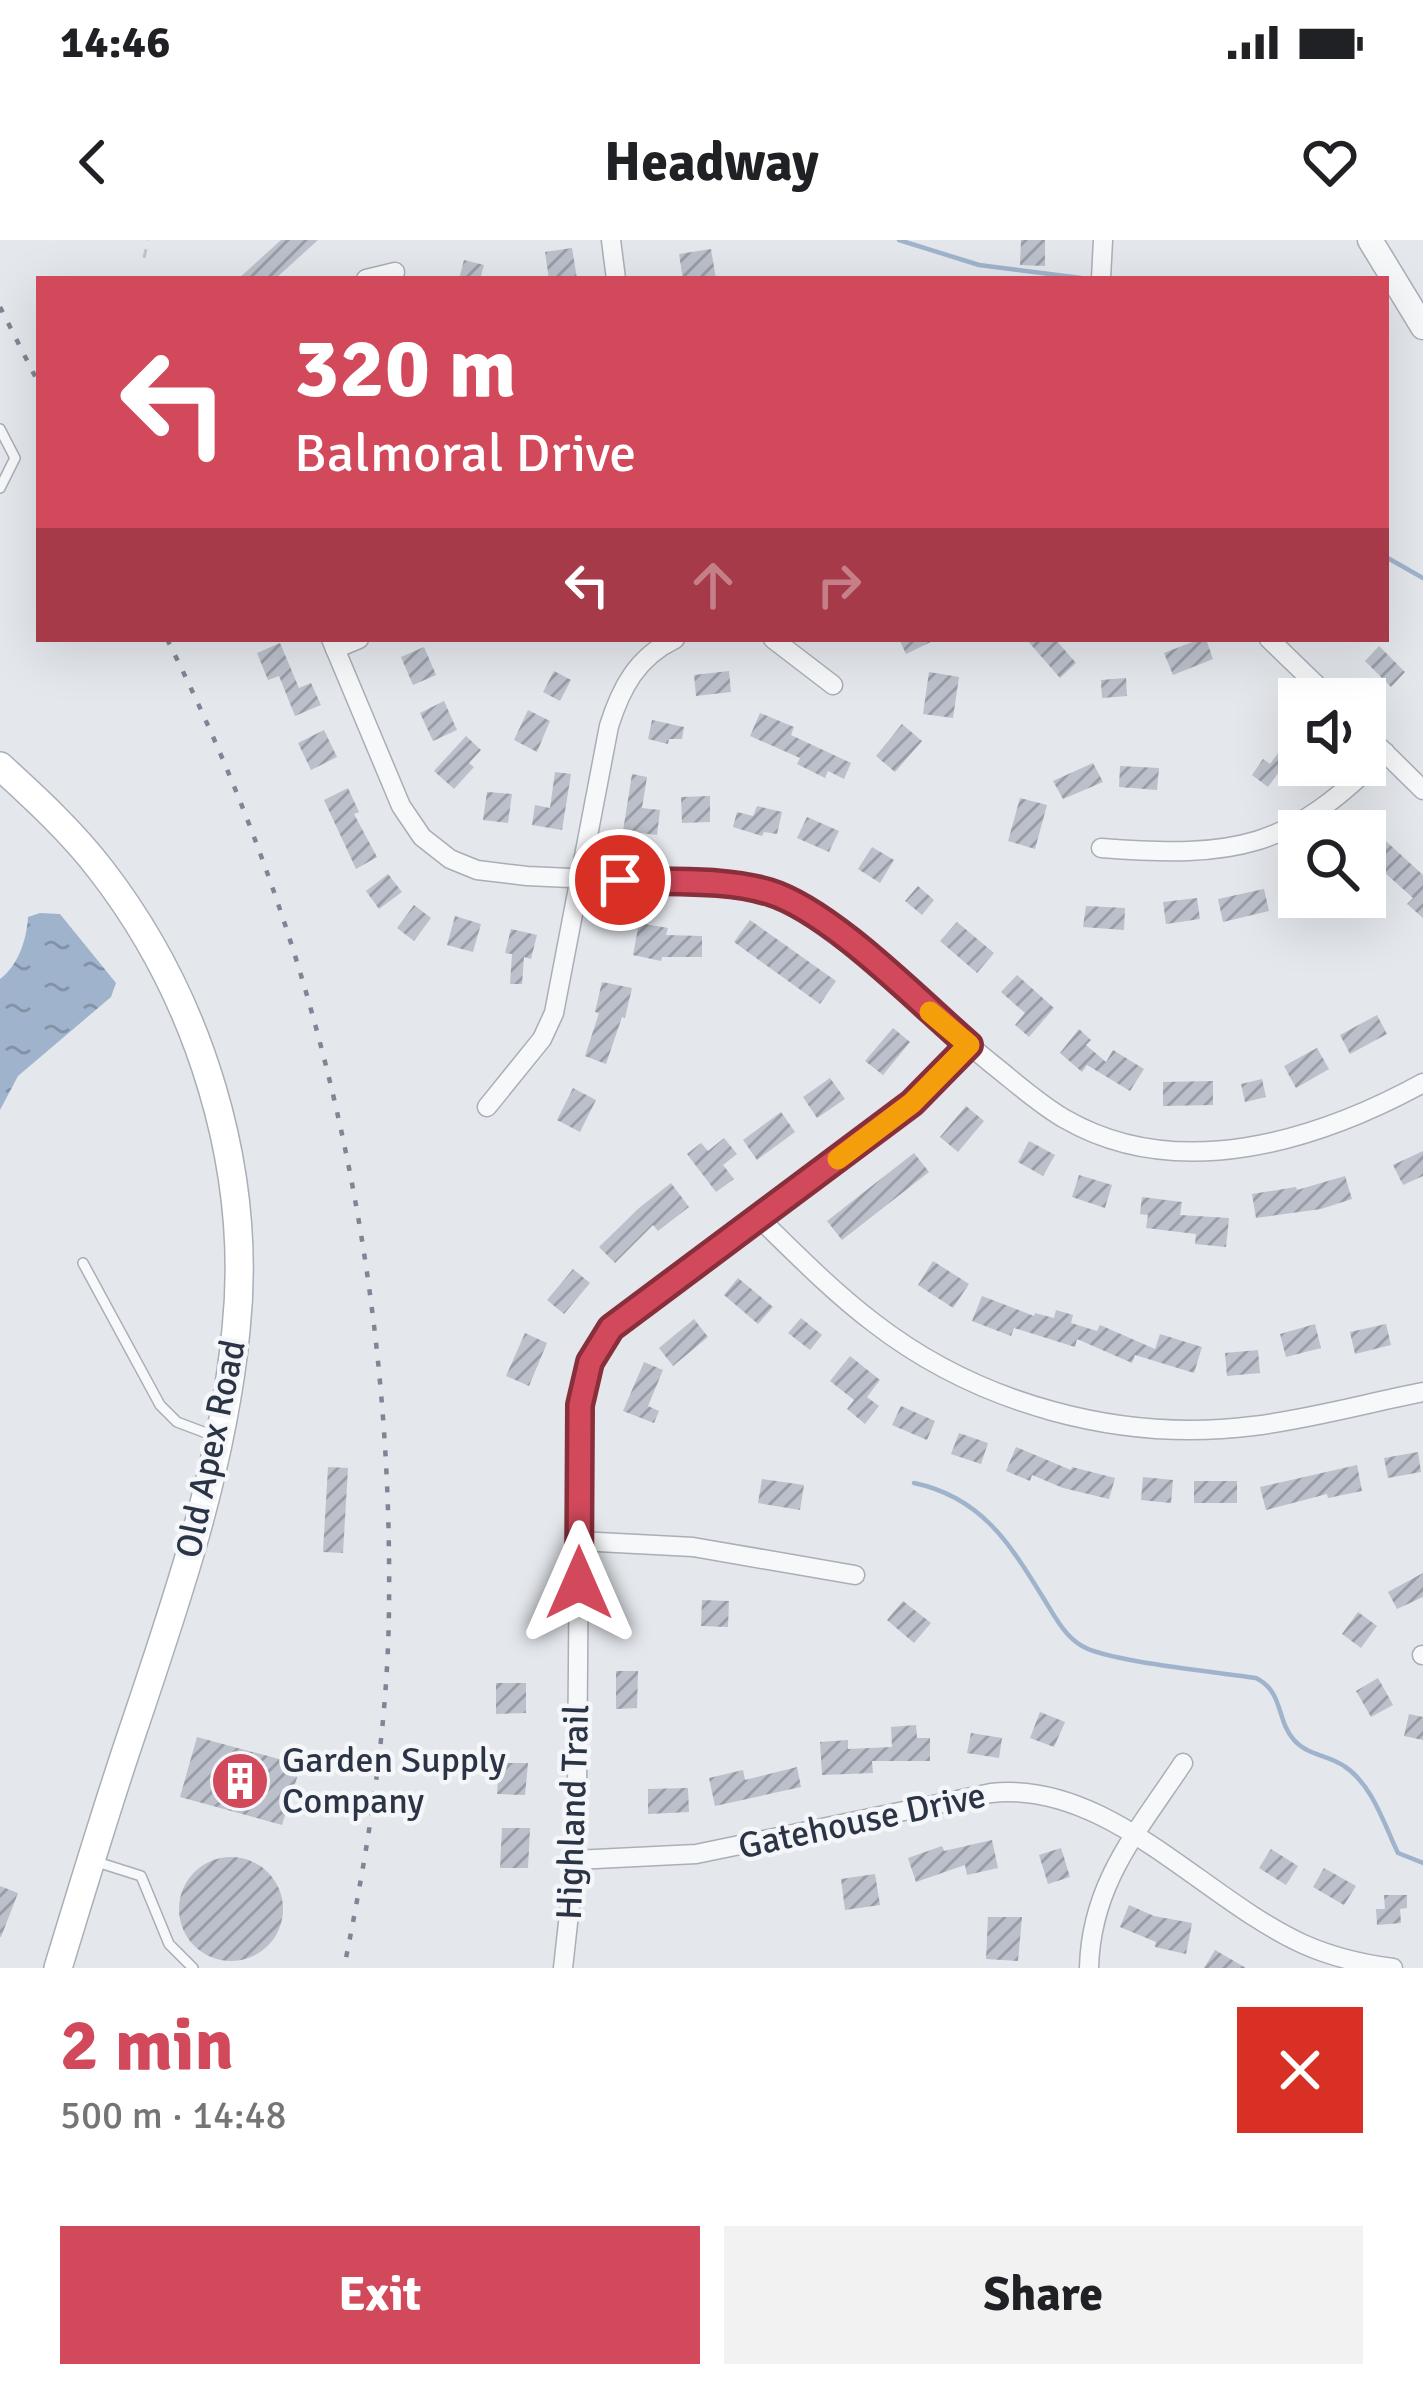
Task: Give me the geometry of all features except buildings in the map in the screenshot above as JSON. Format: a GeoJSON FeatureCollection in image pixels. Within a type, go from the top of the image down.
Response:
{"type":"FeatureCollection","features":[{"type":"Feature","properties":{"kind":"main road","name":"Old Apex Road"},"geometry":{"type":"LineString","coordinates":[[0,766],[68,832],[122,900],[172,986],[206,1066],[227,1147],[238,1273],[237,1328],[219,1437],[183,1581],[58,1968]]}},
{"type":"Feature","properties":{"kind":"street"},"geometry":{"type":"LineString","coordinates":[[611,240],[616,276]]}},
{"type":"Feature","properties":{"kind":"street"},"geometry":{"type":"LineString","coordinates":[[1101,276],[1103,240]]}},
{"type":"Feature","properties":{"kind":"street"},"geometry":{"type":"LineString","coordinates":[[1370,240],[1423,327]]}},
{"type":"Feature","properties":{"kind":"street"},"geometry":{"type":"LineString","coordinates":[[378,276],[395,272]]}},
{"type":"Feature","properties":{"kind":"street"},"geometry":{"type":"LineString","coordinates":[[487,1107],[542,1040],[554,1013],[618,697],[639,665],[671,642]]}},
{"type":"Feature","properties":{"kind":"street"},"geometry":{"type":"LineString","coordinates":[[777,642],[833,685]]}},
{"type":"Feature","properties":{"kind":"street"},"geometry":{"type":"LineString","coordinates":[[1272,642],[1309,678]]}},
{"type":"Feature","properties":{"kind":"street"},"geometry":{"type":"LineString","coordinates":[[333,644],[411,825],[450,859],[477,870],[742,886],[795,902],[832,927],[969,1045],[1066,1119],[1112,1139],[1160,1150],[1226,1150],[1288,1138],[1392,1100],[1423,1083]]}},
{"type":"Feature","properties":{"kind":"street"},"geometry":{"type":"LineString","coordinates":[[1386,753],[1423,790]]}},
{"type":"Feature","properties":{"kind":"street"},"geometry":{"type":"LineString","coordinates":[[1101,848],[1214,850],[1261,841],[1328,806],[1349,786]]}},
{"type":"Feature","properties":{"kind":"street","name":"Highland Trail"},"geometry":{"type":"LineString","coordinates":[[562,1968],[575,1860],[580,1405],[599,1346],[625,1315],[912,1103],[969,1045]]}},
{"type":"Feature","properties":{"kind":"street"},"geometry":{"type":"LineString","coordinates":[[759,1218],[844,1299],[893,1337],[984,1388],[1052,1411],[1124,1425],[1231,1428],[1423,1392]]}},
{"type":"Feature","properties":{"kind":"street"},"geometry":{"type":"LineString","coordinates":[[579,1541],[693,1547],[855,1575]]}},
{"type":"Feature","properties":{"kind":"street"},"geometry":{"type":"LineString","coordinates":[[1089,1968],[1099,1898],[1184,1763]]}},
{"type":"Feature","properties":{"kind":"street","name":"Gatehouse Drive"},"geometry":{"type":"LineString","coordinates":[[575,1860],[697,1854],[1013,1792],[1064,1799],[1134,1837],[1302,1943],[1361,1964],[1393,1968]]}},
{"type":"Feature","properties":{"kind":"lane"},"geometry":{"type":"LineString","coordinates":[[0,429],[15,458],[0,488]]}},
{"type":"Feature","properties":{"kind":"lane"},"geometry":{"type":"LineString","coordinates":[[83,1263],[160,1405],[197,1432],[219,1437]]}},
{"type":"Feature","properties":{"kind":"lane"},"geometry":{"type":"LineString","coordinates":[[92,1860],[141,1876],[169,1944],[194,1968]]}},
{"type":"Feature","properties":{"kind":"path"},"geometry":{"type":"LineString","coordinates":[[144,259],[148,240]]}},
{"type":"Feature","properties":{"kind":"water"},"geometry":{"type":"Polygon","coordinates":[[[60,914],[116,983],[111,997],[18,1076],[0,1110],[0,979],[20,951],[28,917],[60,914]]]}},
{"type":"Feature","properties":{"kind":"waterway"},"geometry":{"type":"LineString","coordinates":[[899,240],[979,265],[1065,276]]}},
{"type":"Feature","properties":{"kind":"waterway"},"geometry":{"type":"LineString","coordinates":[[1389,559],[1423,578]]}},
{"type":"Feature","properties":{"kind":"waterway"},"geometry":{"type":"LineString","coordinates":[[914,1483],[960,1500],[994,1528],[1062,1627],[1082,1646],[1139,1662],[1256,1678],[1265,1684],[1294,1740],[1354,1774],[1376,1805],[1398,1853],[1423,1863]]}},
{"type":"Feature","properties":{"kind":"railway"},"geometry":{"type":"LineString","coordinates":[[0,307],[36,378]]}},
{"type":"Feature","properties":{"kind":"railway"},"geometry":{"type":"LineString","coordinates":[[168,642],[266,870],[305,989],[361,1232],[387,1481],[388,1652],[375,1788],[344,1968]]}},
{"type":"Feature","properties":{"kind":"slow traffic"},"geometry":{"type":"LineString","coordinates":[[838,1159],[912,1103],[969,1045],[930,1012]]}},
{"type":"Feature","properties":{"kind":"place","name":"Garden Supply Company"},"geometry":{"type":"Point","coordinates":[240,1781]}},
{"type":"Feature","properties":{"kind":"route"},"geometry":{"type":"LineString","coordinates":[[579,1583],[580,1405],[590,1362],[611,1328],[912,1103],[969,1045],[832,927],[795,902],[742,886],[620,880]]}}]}
